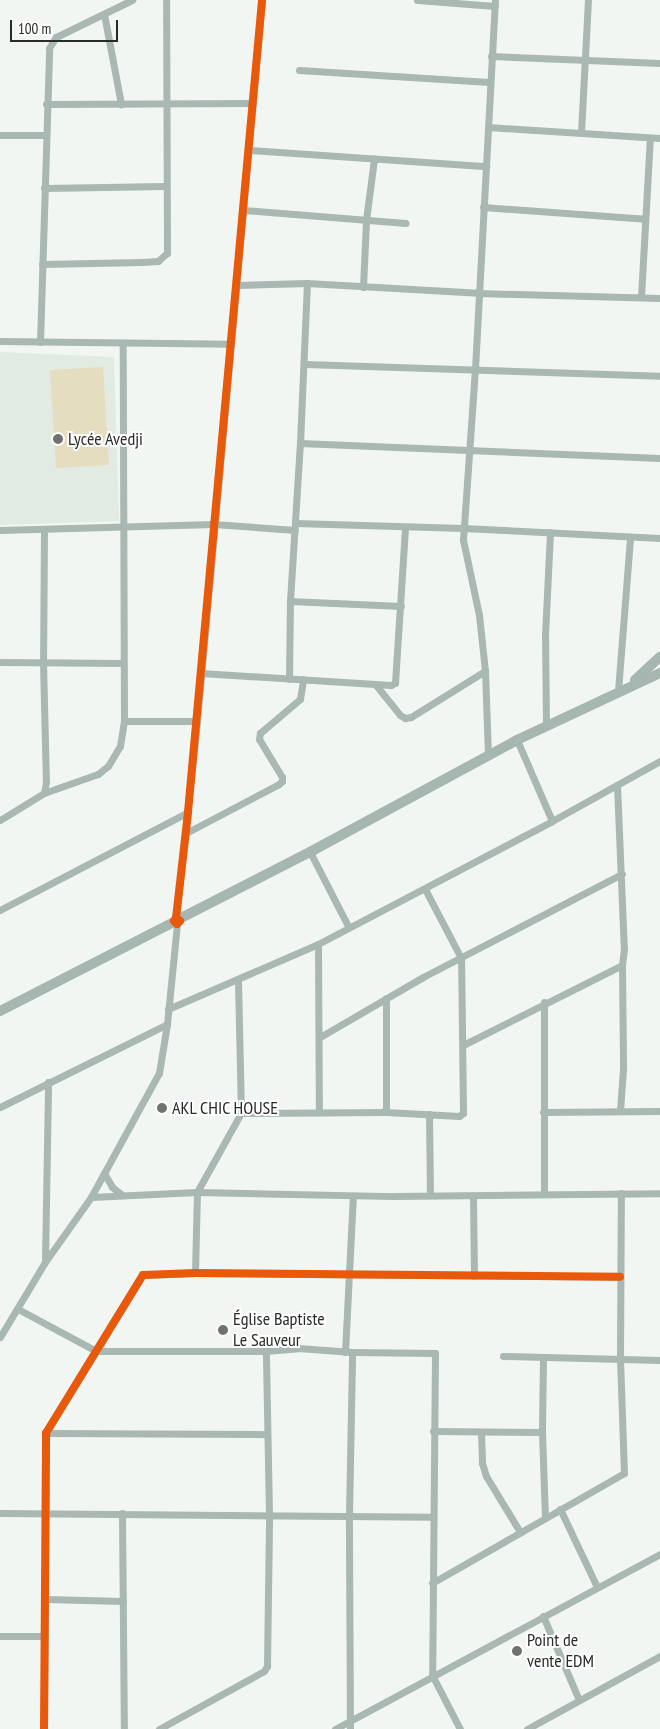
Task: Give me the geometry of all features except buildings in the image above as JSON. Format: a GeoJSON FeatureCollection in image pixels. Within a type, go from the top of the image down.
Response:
{"type":"FeatureCollection","features":[{"type":"Feature","properties":{"kind":"street"},"geometry":{"type":"LineString","coordinates":[[40,342],[48,48],[56,37],[132,0]]}},
{"type":"Feature","properties":{"kind":"street"},"geometry":{"type":"LineString","coordinates":[[42,264],[158,261],[167,254],[165,186],[167,103],[166,0]]}},
{"type":"Feature","properties":{"kind":"street"},"geometry":{"type":"LineString","coordinates":[[0,1337],[45,1262],[91,1197],[158,1073],[167,1024],[197,721],[262,0]]}},
{"type":"Feature","properties":{"kind":"street"},"geometry":{"type":"LineString","coordinates":[[417,0],[495,3],[489,82],[475,369],[463,528],[463,540],[479,614],[485,670],[488,756]]}},
{"type":"Feature","properties":{"kind":"street"},"geometry":{"type":"LineString","coordinates":[[581,133],[588,0]]}},
{"type":"Feature","properties":{"kind":"street"},"geometry":{"type":"LineString","coordinates":[[104,14],[121,104]]}},
{"type":"Feature","properties":{"kind":"street"},"geometry":{"type":"LineString","coordinates":[[492,56],[660,63]]}},
{"type":"Feature","properties":{"kind":"street"},"geometry":{"type":"LineString","coordinates":[[299,70],[489,82]]}},
{"type":"Feature","properties":{"kind":"street"},"geometry":{"type":"LineString","coordinates":[[46,104],[253,103]]}},
{"type":"Feature","properties":{"kind":"street"},"geometry":{"type":"LineString","coordinates":[[488,127],[660,138]]}},
{"type":"Feature","properties":{"kind":"street"},"geometry":{"type":"LineString","coordinates":[[0,135],[46,135]]}},
{"type":"Feature","properties":{"kind":"street"},"geometry":{"type":"LineString","coordinates":[[641,297],[650,138]]}},
{"type":"Feature","properties":{"kind":"street"},"geometry":{"type":"LineString","coordinates":[[249,150],[486,166]]}},
{"type":"Feature","properties":{"kind":"street"},"geometry":{"type":"LineString","coordinates":[[363,287],[366,220],[374,159]]}},
{"type":"Feature","properties":{"kind":"street"},"geometry":{"type":"LineString","coordinates":[[44,188],[165,186]]}},
{"type":"Feature","properties":{"kind":"street"},"geometry":{"type":"LineString","coordinates":[[483,207],[645,219]]}},
{"type":"Feature","properties":{"kind":"street"},"geometry":{"type":"LineString","coordinates":[[244,210],[405,223]]}},
{"type":"Feature","properties":{"kind":"street"},"geometry":{"type":"LineString","coordinates":[[237,285],[307,283],[478,293],[660,298]]}},
{"type":"Feature","properties":{"kind":"street"},"geometry":{"type":"LineString","coordinates":[[289,679],[290,601],[305,364],[307,283]]}},
{"type":"Feature","properties":{"kind":"street"},"geometry":{"type":"LineString","coordinates":[[0,342],[230,344]]}},
{"type":"Feature","properties":{"kind":"street"},"geometry":{"type":"LineString","coordinates":[[0,820],[44,792],[98,774],[108,766],[120,746],[124,721],[123,343]]}},
{"type":"Feature","properties":{"kind":"street"},"geometry":{"type":"LineString","coordinates":[[305,364],[660,376]]}},
{"type":"Feature","properties":{"kind":"street"},"geometry":{"type":"LineString","coordinates":[[300,444],[469,449],[660,458]]}},
{"type":"Feature","properties":{"kind":"street"},"geometry":{"type":"LineString","coordinates":[[0,530],[214,524],[463,528],[660,538]]}},
{"type":"Feature","properties":{"kind":"street"},"geometry":{"type":"LineString","coordinates":[[200,673],[390,685],[397,679],[405,527]]}},
{"type":"Feature","properties":{"kind":"street"},"geometry":{"type":"LineString","coordinates":[[44,530],[43,662],[46,782],[44,792]]}},
{"type":"Feature","properties":{"kind":"street"},"geometry":{"type":"LineString","coordinates":[[546,726],[545,635],[550,532]]}},
{"type":"Feature","properties":{"kind":"street"},"geometry":{"type":"LineString","coordinates":[[618,691],[630,537]]}},
{"type":"Feature","properties":{"kind":"street"},"geometry":{"type":"LineString","coordinates":[[290,601],[401,606]]}},
{"type":"Feature","properties":{"kind":"street"},"geometry":{"type":"LineString","coordinates":[[629,686],[660,658]]}},
{"type":"Feature","properties":{"kind":"street"},"geometry":{"type":"LineString","coordinates":[[0,662],[123,663]]}},
{"type":"Feature","properties":{"kind":"street"},"geometry":{"type":"LineString","coordinates":[[376,684],[400,715],[405,718],[411,717],[485,670]]}},
{"type":"Feature","properties":{"kind":"street"},"geometry":{"type":"LineString","coordinates":[[0,1011],[310,852],[517,740],[618,691],[660,673]]}},
{"type":"Feature","properties":{"kind":"street"},"geometry":{"type":"LineString","coordinates":[[186,833],[282,781],[282,777],[259,740],[260,733],[300,699],[303,679]]}},
{"type":"Feature","properties":{"kind":"street"},"geometry":{"type":"LineString","coordinates":[[124,721],[197,721]]}},
{"type":"Feature","properties":{"kind":"street"},"geometry":{"type":"LineString","coordinates":[[517,740],[552,821]]}},
{"type":"Feature","properties":{"kind":"street"},"geometry":{"type":"LineString","coordinates":[[168,1009],[318,944],[552,821],[660,761]]}},
{"type":"Feature","properties":{"kind":"street"},"geometry":{"type":"LineString","coordinates":[[617,785],[624,949],[622,965],[623,1051],[620,1111]]}},
{"type":"Feature","properties":{"kind":"street"},"geometry":{"type":"LineString","coordinates":[[0,910],[188,812]]}},
{"type":"Feature","properties":{"kind":"street"},"geometry":{"type":"LineString","coordinates":[[310,852],[349,928]]}},
{"type":"Feature","properties":{"kind":"street"},"geometry":{"type":"LineString","coordinates":[[320,1037],[386,998],[622,874]]}},
{"type":"Feature","properties":{"kind":"street"},"geometry":{"type":"LineString","coordinates":[[241,1113],[386,1112],[459,1116],[463,1113],[461,958],[424,889]]}},
{"type":"Feature","properties":{"kind":"street"},"geometry":{"type":"LineString","coordinates":[[318,944],[319,1112]]}},
{"type":"Feature","properties":{"kind":"street"},"geometry":{"type":"LineString","coordinates":[[463,1045],[544,1002],[622,965]]}},
{"type":"Feature","properties":{"kind":"street"},"geometry":{"type":"LineString","coordinates":[[195,1273],[197,1192],[241,1113],[238,980]]}},
{"type":"Feature","properties":{"kind":"street"},"geometry":{"type":"LineString","coordinates":[[386,998],[386,1112]]}},
{"type":"Feature","properties":{"kind":"street"},"geometry":{"type":"LineString","coordinates":[[544,1002],[544,1194]]}},
{"type":"Feature","properties":{"kind":"street"},"geometry":{"type":"LineString","coordinates":[[0,1107],[167,1024]]}},
{"type":"Feature","properties":{"kind":"street"},"geometry":{"type":"LineString","coordinates":[[45,1262],[48,1082]]}},
{"type":"Feature","properties":{"kind":"street"},"geometry":{"type":"LineString","coordinates":[[543,1112],[660,1111]]}},
{"type":"Feature","properties":{"kind":"street"},"geometry":{"type":"LineString","coordinates":[[429,1114],[430,1196]]}},
{"type":"Feature","properties":{"kind":"street"},"geometry":{"type":"LineString","coordinates":[[104,1173],[112,1187],[122,1195]]}},
{"type":"Feature","properties":{"kind":"street"},"geometry":{"type":"LineString","coordinates":[[91,1197],[197,1192],[353,1196],[660,1193]]}},
{"type":"Feature","properties":{"kind":"street"},"geometry":{"type":"LineString","coordinates":[[432,1583],[624,1473],[620,1359],[621,1193]]}},
{"type":"Feature","properties":{"kind":"street"},"geometry":{"type":"LineString","coordinates":[[350,1729],[348,1275],[353,1196]]}},
{"type":"Feature","properties":{"kind":"street"},"geometry":{"type":"LineString","coordinates":[[473,1196],[474,1276]]}},
{"type":"Feature","properties":{"kind":"street"},"geometry":{"type":"LineString","coordinates":[[44,1729],[46,1433],[143,1275],[195,1273],[620,1277]]}},
{"type":"Feature","properties":{"kind":"street"},"geometry":{"type":"LineString","coordinates":[[18,1309],[96,1351],[266,1351],[298,1348],[348,1352],[435,1353],[432,1675],[460,1729]]}},
{"type":"Feature","properties":{"kind":"street"},"geometry":{"type":"LineString","coordinates":[[158,1729],[266,1669],[269,1514],[266,1351]]}},
{"type":"Feature","properties":{"kind":"street"},"geometry":{"type":"LineString","coordinates":[[502,1356],[660,1360]]}},
{"type":"Feature","properties":{"kind":"street"},"geometry":{"type":"LineString","coordinates":[[542,1358],[545,1517]]}},
{"type":"Feature","properties":{"kind":"street"},"geometry":{"type":"LineString","coordinates":[[433,1431],[542,1432]]}},
{"type":"Feature","properties":{"kind":"street"},"geometry":{"type":"LineString","coordinates":[[481,1432],[484,1469],[520,1532]]}},
{"type":"Feature","properties":{"kind":"street"},"geometry":{"type":"LineString","coordinates":[[46,1433],[268,1434]]}},
{"type":"Feature","properties":{"kind":"street"},"geometry":{"type":"LineString","coordinates":[[560,1509],[597,1587]]}},
{"type":"Feature","properties":{"kind":"street"},"geometry":{"type":"LineString","coordinates":[[0,1512],[432,1517]]}},
{"type":"Feature","properties":{"kind":"street"},"geometry":{"type":"LineString","coordinates":[[122,1513],[124,1729]]}},
{"type":"Feature","properties":{"kind":"street"},"geometry":{"type":"LineString","coordinates":[[335,1729],[432,1675],[660,1554]]}},
{"type":"Feature","properties":{"kind":"street"},"geometry":{"type":"LineString","coordinates":[[45,1599],[123,1601]]}},
{"type":"Feature","properties":{"kind":"street"},"geometry":{"type":"LineString","coordinates":[[543,1616],[579,1700]]}},
{"type":"Feature","properties":{"kind":"street"},"geometry":{"type":"LineString","coordinates":[[0,1636],[45,1636]]}},
{"type":"Feature","properties":{"kind":"street"},"geometry":{"type":"LineString","coordinates":[[527,1729],[660,1656]]}},
{"type":"Feature","properties":{"kind":"shaded area","name":"Lycée Avedji"},"geometry":{"type":"Polygon","coordinates":[[[0,352],[114,357],[119,521],[0,525],[0,352]]]}},
{"type":"Feature","properties":{"kind":"shaded area"},"geometry":{"type":"Polygon","coordinates":[[[103,367],[109,465],[56,468],[50,370],[103,367]]]}},
{"type":"Feature","properties":{"kind":"cycle path"},"geometry":{"type":"LineString","coordinates":[[176,918],[180,921],[177,924],[174,921],[176,918],[188,812],[262,0]]}},
{"type":"Feature","properties":{"kind":"cycle path"},"geometry":{"type":"LineString","coordinates":[[44,1729],[46,1433],[143,1275],[195,1273],[620,1277]]}},
{"type":"Feature","properties":{"kind":"place","name":"Lycée Avedji"},"geometry":{"type":"Point","coordinates":[58,439]}},
{"type":"Feature","properties":{"kind":"place","name":"AKL CHIC HOUSE"},"geometry":{"type":"Point","coordinates":[162,1108]}},
{"type":"Feature","properties":{"kind":"place","name":"Église Baptiste Le Sauveur"},"geometry":{"type":"Point","coordinates":[223,1330]}},
{"type":"Feature","properties":{"kind":"place","name":"Point de vente EDM"},"geometry":{"type":"Point","coordinates":[517,1651]}}]}
